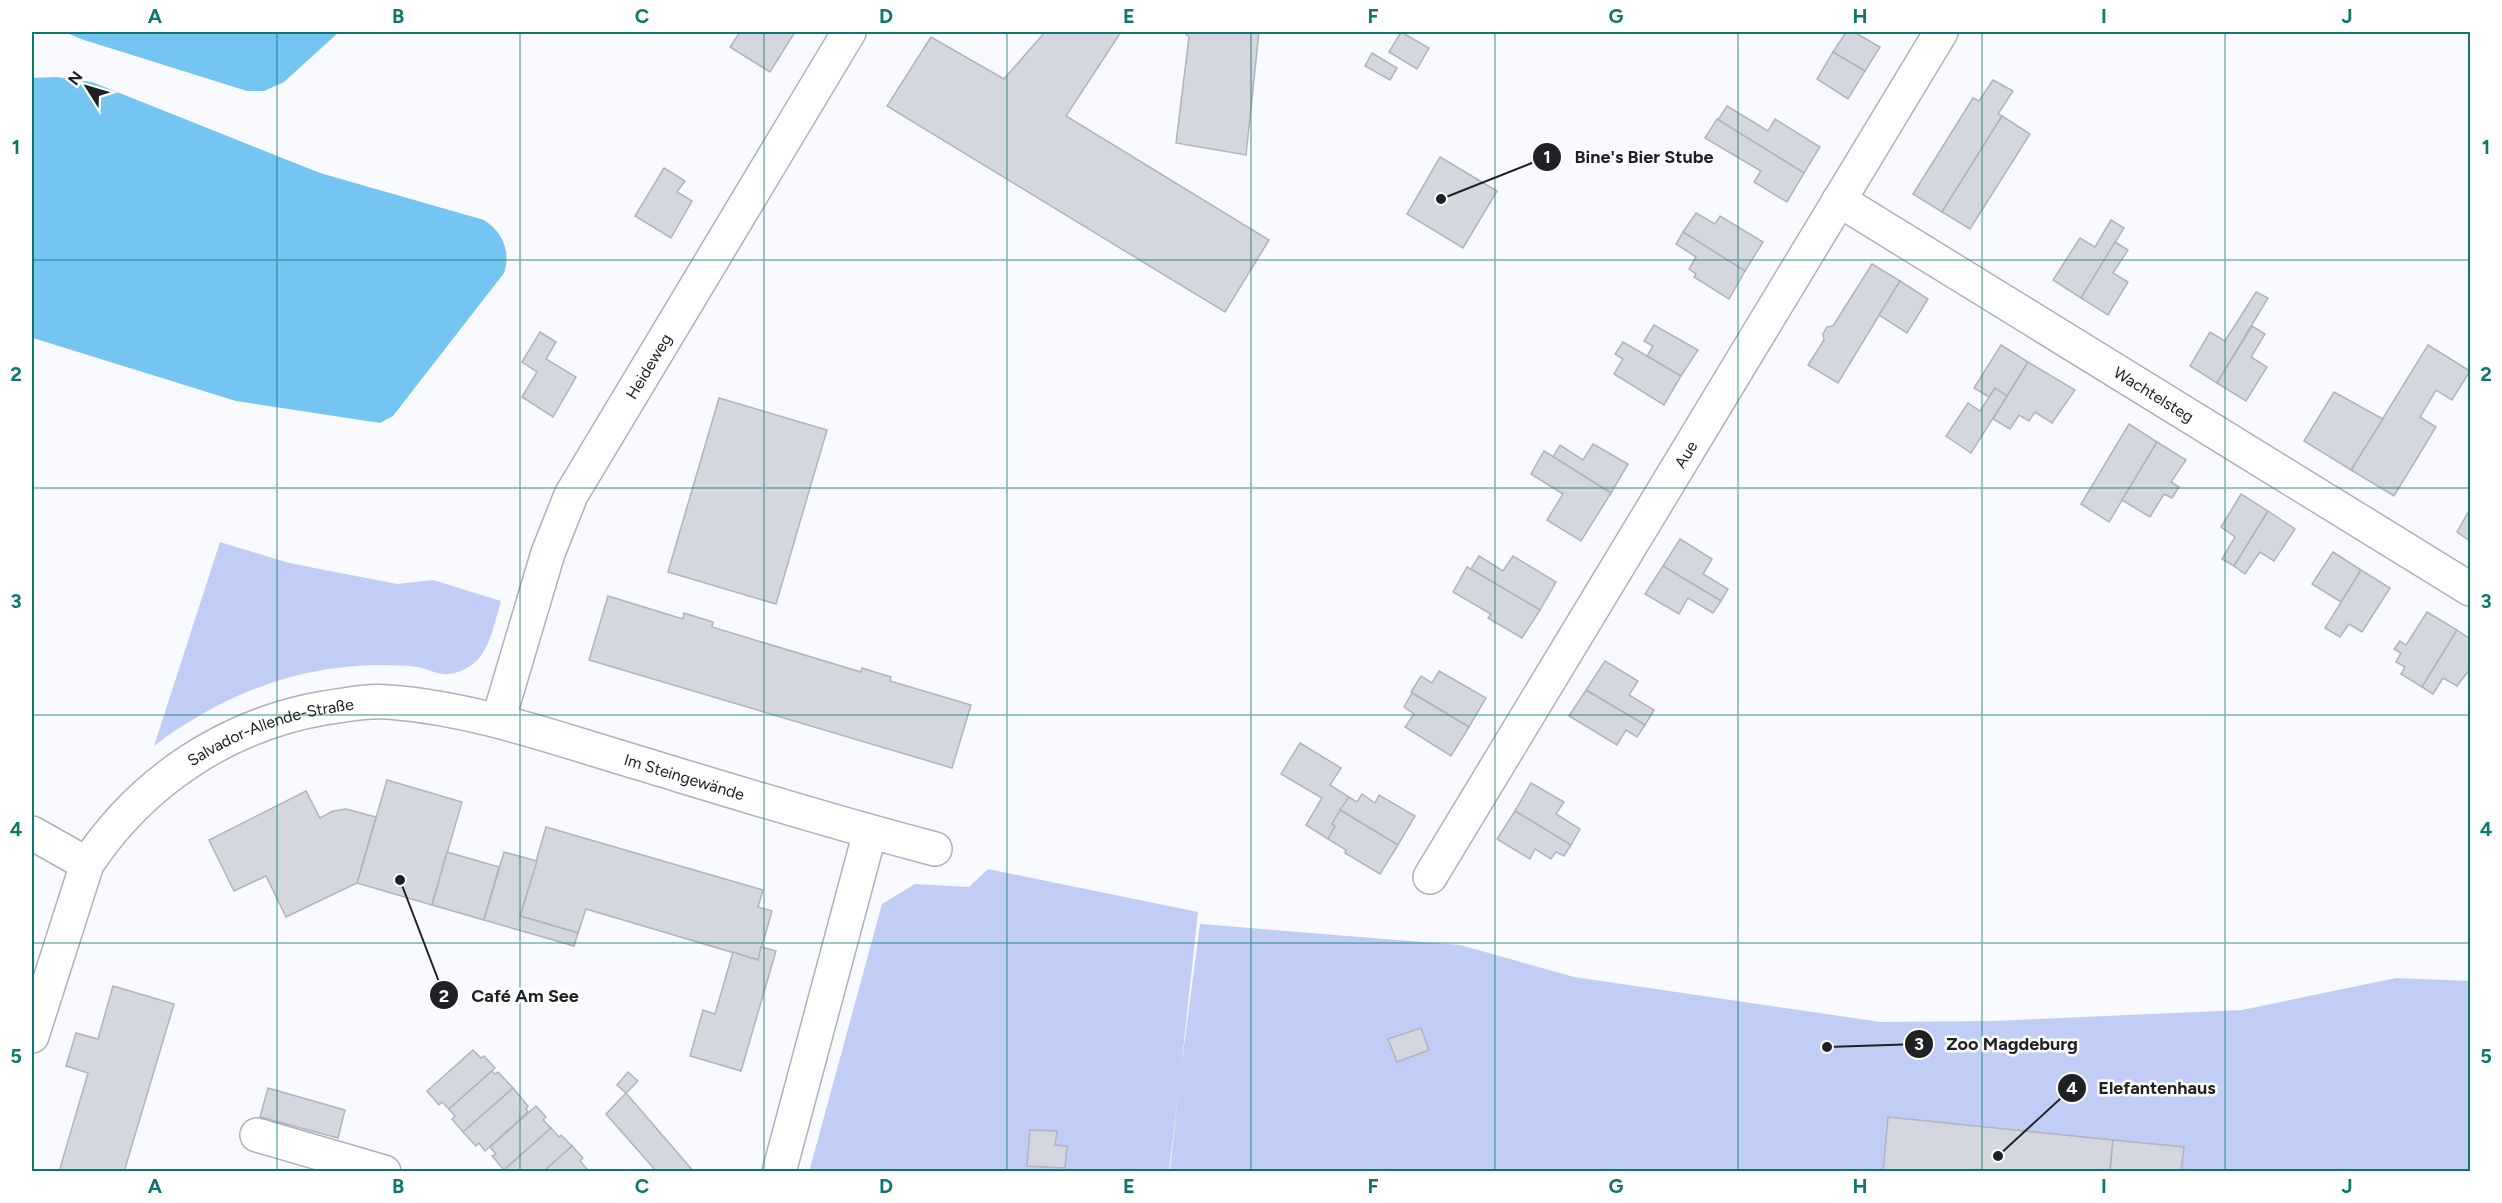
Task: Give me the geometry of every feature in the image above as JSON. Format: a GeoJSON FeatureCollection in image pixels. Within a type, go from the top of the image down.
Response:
{"type":"FeatureCollection","features":[{"type":"Feature","properties":{"kind":"street","name":"Heideweg"},"geometry":{"type":"LineString","coordinates":[[498,721],[548,553],[571,495],[849,32]]}},
{"type":"Feature","properties":{"kind":"street","name":"Aue"},"geometry":{"type":"LineString","coordinates":[[1430,878],[1941,32]]}},
{"type":"Feature","properties":{"kind":"street","name":"Wachtelsteg"},"geometry":{"type":"LineString","coordinates":[[1839,201],[2470,589]]}},
{"type":"Feature","properties":{"kind":"street","name":"Salvador-Allende-Straße"},"geometry":{"type":"LineString","coordinates":[[32,1036],[87,864],[114,827],[160,782],[210,747],[264,723],[302,712],[386,701],[498,721]]}},
{"type":"Feature","properties":{"kind":"street","name":"Im Steingewände"},"geometry":{"type":"LineString","coordinates":[[498,721],[870,832],[935,849]]}},
{"type":"Feature","properties":{"kind":"street"},"geometry":{"type":"LineString","coordinates":[[779,1172],[870,832]]}},
{"type":"Feature","properties":{"kind":"street"},"geometry":{"type":"LineString","coordinates":[[32,833],[87,864]]}},
{"type":"Feature","properties":{"kind":"street"},"geometry":{"type":"LineString","coordinates":[[257,1135],[384,1172]]}},
{"type":"Feature","properties":{"kind":"shaded area"},"geometry":{"type":"Polygon","coordinates":[[[65,32],[339,32],[284,82],[264,91],[247,91],[65,32]]]}},
{"type":"Feature","properties":{"kind":"shaded area"},"geometry":{"type":"Polygon","coordinates":[[[56,77],[92,82],[320,173],[484,220],[496,230],[504,243],[506,265],[504,273],[393,416],[380,423],[236,401],[33,338],[32,78],[56,77]]]}},
{"type":"Feature","properties":{"kind":"shaded area"},"geometry":{"type":"Polygon","coordinates":[[[220,542],[289,563],[397,584],[433,580],[501,601],[490,638],[481,656],[475,663],[458,672],[444,674],[419,667],[374,665],[343,667],[285,679],[230,699],[154,746],[220,542]]]}},
{"type":"Feature","properties":{"kind":"shaded area"},"geometry":{"type":"Polygon","coordinates":[[[988,869],[1198,912],[1181,1069],[1200,924],[1460,945],[1574,977],[1881,1022],[1992,1021],[2242,1010],[2396,978],[2470,981],[2470,1171],[1170,1171],[1179,1087],[1169,1171],[809,1172],[882,904],[915,884],[969,887],[988,869]]]}},
{"type":"Feature","properties":{"kind":"building"},"geometry":{"type":"Polygon","coordinates":[[[740,32],[795,32],[770,72],[730,47],[740,32]]]}},
{"type":"Feature","properties":{"kind":"building"},"geometry":{"type":"Polygon","coordinates":[[[1045,32],[1121,32],[1066,116],[1269,240],[1225,312],[887,106],[931,37],[1004,79],[1045,32]]]}},
{"type":"Feature","properties":{"kind":"building"},"geometry":{"type":"Polygon","coordinates":[[[1184,32],[1259,32],[1246,155],[1176,143],[1189,37],[1184,32]]]}},
{"type":"Feature","properties":{"kind":"building"},"geometry":{"type":"Polygon","coordinates":[[[1401,32],[1429,48],[1417,69],[1389,52],[1401,32]]]}},
{"type":"Feature","properties":{"kind":"building"},"geometry":{"type":"Polygon","coordinates":[[[1846,32],[1854,32],[1880,47],[1865,71],[1833,52],[1846,32]]]}},
{"type":"Feature","properties":{"kind":"building"},"geometry":{"type":"Polygon","coordinates":[[[1833,52],[1865,71],[1848,99],[1817,79],[1833,52]]]}},
{"type":"Feature","properties":{"kind":"building"},"geometry":{"type":"Polygon","coordinates":[[[1372,53],[1397,68],[1390,80],[1365,66],[1372,53]]]}},
{"type":"Feature","properties":{"kind":"building"},"geometry":{"type":"Polygon","coordinates":[[[1993,80],[2013,91],[1998,114],[2002,116],[1942,212],[1913,194],[1973,98],[1979,101],[1993,80]]]}},
{"type":"Feature","properties":{"kind":"building"},"geometry":{"type":"Polygon","coordinates":[[[1727,106],[1768,131],[1775,119],[1820,147],[1804,173],[1718,120],[1727,106]]]}},
{"type":"Feature","properties":{"kind":"building"},"geometry":{"type":"Polygon","coordinates":[[[2002,116],[2030,134],[1970,229],[1942,212],[2002,116]]]}},
{"type":"Feature","properties":{"kind":"building"},"geometry":{"type":"Polygon","coordinates":[[[1717,119],[1804,173],[1787,202],[1754,182],[1761,171],[1705,138],[1717,119]]]}},
{"type":"Feature","properties":{"kind":"building"},"geometry":{"type":"Polygon","coordinates":[[[1440,157],[1497,191],[1463,248],[1407,214],[1440,157]]]}},
{"type":"Feature","properties":{"kind":"building"},"geometry":{"type":"Polygon","coordinates":[[[664,168],[685,181],[677,192],[692,201],[671,238],[635,216],[664,168]]]}},
{"type":"Feature","properties":{"kind":"building"},"geometry":{"type":"Polygon","coordinates":[[[1696,213],[1715,224],[1720,216],[1763,242],[1745,271],[1683,232],[1696,213]]]}},
{"type":"Feature","properties":{"kind":"building"},"geometry":{"type":"Polygon","coordinates":[[[2111,220],[2124,228],[2081,298],[2053,280],[2080,238],[2095,247],[2111,220]]]}},
{"type":"Feature","properties":{"kind":"building"},"geometry":{"type":"Polygon","coordinates":[[[1683,232],[1745,271],[1729,299],[1694,277],[1696,274],[1689,269],[1696,257],[1676,244],[1683,232]]]}},
{"type":"Feature","properties":{"kind":"building"},"geometry":{"type":"Polygon","coordinates":[[[2115,242],[2128,250],[2113,273],[2128,282],[2108,315],[2081,298],[2115,242]]]}},
{"type":"Feature","properties":{"kind":"building"},"geometry":{"type":"Polygon","coordinates":[[[1872,264],[1900,281],[1838,383],[1808,365],[1824,340],[1823,334],[1827,327],[1833,326],[1872,264]]]}},
{"type":"Feature","properties":{"kind":"building"},"geometry":{"type":"Polygon","coordinates":[[[1900,281],[1928,299],[1907,333],[1879,315],[1900,281]]]}},
{"type":"Feature","properties":{"kind":"building"},"geometry":{"type":"Polygon","coordinates":[[[2256,292],[2268,298],[2217,383],[2190,366],[2210,332],[2225,341],[2256,292]]]}},
{"type":"Feature","properties":{"kind":"building"},"geometry":{"type":"Polygon","coordinates":[[[1654,325],[1698,350],[1681,376],[1647,356],[1653,346],[1644,341],[1654,325]]]}},
{"type":"Feature","properties":{"kind":"building"},"geometry":{"type":"Polygon","coordinates":[[[2252,326],[2265,334],[2251,357],[2267,367],[2246,401],[2217,383],[2252,326]]]}},
{"type":"Feature","properties":{"kind":"building"},"geometry":{"type":"Polygon","coordinates":[[[540,332],[556,342],[546,359],[576,377],[553,417],[522,397],[537,372],[522,362],[540,332]]]}},
{"type":"Feature","properties":{"kind":"building"},"geometry":{"type":"Polygon","coordinates":[[[1623,342],[1681,376],[1664,405],[1614,374],[1623,359],[1615,354],[1623,342]]]}},
{"type":"Feature","properties":{"kind":"building"},"geometry":{"type":"Polygon","coordinates":[[[2001,345],[2028,362],[2007,396],[1995,388],[1989,397],[1974,388],[2001,345]]]}},
{"type":"Feature","properties":{"kind":"building"},"geometry":{"type":"Polygon","coordinates":[[[2428,345],[2470,371],[2452,400],[2436,390],[2420,417],[2436,427],[2394,496],[2351,470],[2428,345]]]}},
{"type":"Feature","properties":{"kind":"building"},"geometry":{"type":"Polygon","coordinates":[[[2028,362],[2075,390],[2052,423],[2035,412],[2029,421],[2019,415],[2010,429],[1993,419],[2028,362]]]}},
{"type":"Feature","properties":{"kind":"building"},"geometry":{"type":"Polygon","coordinates":[[[1995,388],[2007,396],[1971,453],[1946,436],[1968,403],[1980,411],[1995,388]]]}},
{"type":"Feature","properties":{"kind":"building"},"geometry":{"type":"Polygon","coordinates":[[[2334,392],[2383,419],[2351,470],[2304,441],[2334,392]]]}},
{"type":"Feature","properties":{"kind":"building"},"geometry":{"type":"Polygon","coordinates":[[[719,398],[827,430],[776,604],[668,572],[719,398]]]}},
{"type":"Feature","properties":{"kind":"building"},"geometry":{"type":"Polygon","coordinates":[[[2129,424],[2157,442],[2109,522],[2081,504],[2129,424]]]}},
{"type":"Feature","properties":{"kind":"building"},"geometry":{"type":"Polygon","coordinates":[[[2157,442],[2186,460],[2171,482],[2179,487],[2172,498],[2164,494],[2150,517],[2122,500],[2157,442]]]}},
{"type":"Feature","properties":{"kind":"building"},"geometry":{"type":"Polygon","coordinates":[[[1593,444],[1628,464],[1611,493],[1553,457],[1560,445],[1583,460],[1593,444]]]}},
{"type":"Feature","properties":{"kind":"building"},"geometry":{"type":"Polygon","coordinates":[[[1544,451],[1611,493],[1581,541],[1547,520],[1563,494],[1531,474],[1544,451]]]}},
{"type":"Feature","properties":{"kind":"building"},"geometry":{"type":"Polygon","coordinates":[[[2241,494],[2268,511],[2234,566],[2222,559],[2235,537],[2221,527],[2241,494]]]}},
{"type":"Feature","properties":{"kind":"building"},"geometry":{"type":"Polygon","coordinates":[[[2470,509],[2470,541],[2457,532],[2470,509]]]}},
{"type":"Feature","properties":{"kind":"building"},"geometry":{"type":"Polygon","coordinates":[[[2268,511],[2295,529],[2274,561],[2260,552],[2245,574],[2234,566],[2268,511]]]}},
{"type":"Feature","properties":{"kind":"building"},"geometry":{"type":"Polygon","coordinates":[[[1680,539],[1712,559],[1703,574],[1728,589],[1721,601],[1663,566],[1680,539]]]}},
{"type":"Feature","properties":{"kind":"building"},"geometry":{"type":"Polygon","coordinates":[[[2333,552],[2361,570],[2341,602],[2312,584],[2333,552]]]}},
{"type":"Feature","properties":{"kind":"building"},"geometry":{"type":"Polygon","coordinates":[[[1479,556],[1503,571],[1513,556],[1556,582],[1540,610],[1471,569],[1479,556]]]}},
{"type":"Feature","properties":{"kind":"building"},"geometry":{"type":"Polygon","coordinates":[[[1663,566],[1721,601],[1713,613],[1688,598],[1679,614],[1645,594],[1663,566]]]}},
{"type":"Feature","properties":{"kind":"building"},"geometry":{"type":"Polygon","coordinates":[[[1467,567],[1540,610],[1522,638],[1488,618],[1491,614],[1453,592],[1467,567]]]}},
{"type":"Feature","properties":{"kind":"building"},"geometry":{"type":"Polygon","coordinates":[[[2361,570],[2390,588],[2362,632],[2349,624],[2340,637],[2325,628],[2361,570]]]}},
{"type":"Feature","properties":{"kind":"building"},"geometry":{"type":"Polygon","coordinates":[[[608,596],[683,619],[684,613],[713,622],[712,627],[861,672],[862,668],[891,677],[890,681],[971,705],[952,768],[589,660],[608,596]]]}},
{"type":"Feature","properties":{"kind":"building"},"geometry":{"type":"Polygon","coordinates":[[[2427,612],[2457,630],[2422,687],[2401,674],[2405,667],[2396,662],[2401,653],[2394,649],[2400,641],[2406,645],[2427,612]]]}},
{"type":"Feature","properties":{"kind":"building"},"geometry":{"type":"Polygon","coordinates":[[[2457,630],[2470,639],[2470,669],[2457,686],[2443,678],[2433,694],[2422,687],[2457,630]]]}},
{"type":"Feature","properties":{"kind":"building"},"geometry":{"type":"Polygon","coordinates":[[[1605,661],[1638,681],[1629,695],[1654,710],[1645,725],[1586,690],[1605,661]]]}},
{"type":"Feature","properties":{"kind":"building"},"geometry":{"type":"Polygon","coordinates":[[[1439,671],[1486,698],[1469,727],[1411,692],[1421,676],[1432,683],[1439,671]]]}},
{"type":"Feature","properties":{"kind":"building"},"geometry":{"type":"Polygon","coordinates":[[[1586,690],[1645,725],[1637,737],[1626,730],[1617,745],[1569,716],[1586,690]]]}},
{"type":"Feature","properties":{"kind":"building"},"geometry":{"type":"Polygon","coordinates":[[[1412,693],[1469,727],[1451,756],[1405,727],[1414,714],[1404,707],[1412,693]]]}},
{"type":"Feature","properties":{"kind":"building"},"geometry":{"type":"Polygon","coordinates":[[[1300,743],[1341,768],[1330,785],[1349,797],[1332,824],[1335,826],[1328,839],[1306,825],[1322,798],[1281,774],[1300,743]]]}},
{"type":"Feature","properties":{"kind":"building"},"geometry":{"type":"Polygon","coordinates":[[[387,780],[462,802],[432,905],[357,883],[387,780]]]}},
{"type":"Feature","properties":{"kind":"building"},"geometry":{"type":"Polygon","coordinates":[[[1531,783],[1564,802],[1556,814],[1580,829],[1571,845],[1515,811],[1531,783]]]}},
{"type":"Feature","properties":{"kind":"building"},"geometry":{"type":"Polygon","coordinates":[[[306,791],[320,818],[333,811],[346,809],[376,817],[357,883],[286,917],[266,876],[234,891],[209,840],[306,791]]]}},
{"type":"Feature","properties":{"kind":"building"},"geometry":{"type":"Polygon","coordinates":[[[1362,794],[1375,803],[1379,795],[1415,816],[1398,845],[1340,810],[1349,797],[1357,802],[1362,794]]]}},
{"type":"Feature","properties":{"kind":"building"},"geometry":{"type":"Polygon","coordinates":[[[1340,810],[1398,845],[1380,874],[1345,853],[1346,850],[1328,839],[1335,826],[1332,824],[1340,810]]]}},
{"type":"Feature","properties":{"kind":"building"},"geometry":{"type":"Polygon","coordinates":[[[1515,811],[1571,845],[1564,856],[1556,852],[1551,859],[1535,849],[1530,859],[1497,839],[1515,811]]]}},
{"type":"Feature","properties":{"kind":"building"},"geometry":{"type":"Polygon","coordinates":[[[546,827],[763,890],[758,907],[772,911],[758,960],[586,909],[578,933],[520,916],[546,827]]]}},
{"type":"Feature","properties":{"kind":"building"},"geometry":{"type":"Polygon","coordinates":[[[447,852],[499,867],[484,920],[432,905],[447,852]]]}},
{"type":"Feature","properties":{"kind":"building"},"geometry":{"type":"Polygon","coordinates":[[[504,852],[537,861],[520,916],[578,933],[574,946],[484,920],[504,852]]]}},
{"type":"Feature","properties":{"kind":"building"},"geometry":{"type":"Polygon","coordinates":[[[761,947],[776,951],[741,1071],[690,1056],[703,1010],[715,1014],[733,952],[758,960],[761,947]]]}},
{"type":"Feature","properties":{"kind":"building"},"geometry":{"type":"Polygon","coordinates":[[[113,986],[174,1004],[124,1172],[59,1172],[88,1073],[66,1066],[76,1033],[98,1039],[113,986]]]}},
{"type":"Feature","properties":{"kind":"building"},"geometry":{"type":"Polygon","coordinates":[[[1421,1028],[1429,1050],[1397,1062],[1388,1039],[1421,1028]]]}},
{"type":"Feature","properties":{"kind":"building"},"geometry":{"type":"Polygon","coordinates":[[[473,1050],[481,1058],[484,1056],[495,1068],[449,1109],[442,1102],[439,1105],[427,1091],[473,1050]]]}},
{"type":"Feature","properties":{"kind":"building"},"geometry":{"type":"Polygon","coordinates":[[[492,1071],[495,1074],[498,1072],[513,1088],[463,1132],[452,1119],[455,1116],[449,1109],[492,1071]]]}},
{"type":"Feature","properties":{"kind":"building"},"geometry":{"type":"Polygon","coordinates":[[[628,1072],[638,1081],[626,1093],[617,1085],[628,1072]]]}},
{"type":"Feature","properties":{"kind":"building"},"geometry":{"type":"Polygon","coordinates":[[[268,1088],[345,1110],[338,1138],[260,1117],[268,1088]]]}},
{"type":"Feature","properties":{"kind":"building"},"geometry":{"type":"Polygon","coordinates":[[[513,1088],[528,1106],[526,1109],[528,1112],[485,1151],[479,1143],[476,1146],[463,1132],[513,1088]]]}},
{"type":"Feature","properties":{"kind":"building"},"geometry":{"type":"Polygon","coordinates":[[[626,1093],[694,1172],[657,1172],[606,1114],[626,1093]]]}},
{"type":"Feature","properties":{"kind":"building"},"geometry":{"type":"Polygon","coordinates":[[[536,1106],[546,1117],[543,1120],[551,1128],[504,1170],[492,1156],[496,1154],[490,1147],[536,1106]]]}},
{"type":"Feature","properties":{"kind":"building"},"geometry":{"type":"Polygon","coordinates":[[[1888,1117],[2113,1140],[2110,1172],[1883,1172],[1888,1117]]]}},
{"type":"Feature","properties":{"kind":"building"},"geometry":{"type":"Polygon","coordinates":[[[551,1128],[572,1146],[543,1172],[506,1172],[504,1170],[551,1128]]]}},
{"type":"Feature","properties":{"kind":"building"},"geometry":{"type":"Polygon","coordinates":[[[1030,1130],[1057,1131],[1055,1145],[1067,1146],[1065,1168],[1027,1166],[1030,1130]]]}},
{"type":"Feature","properties":{"kind":"building"},"geometry":{"type":"Polygon","coordinates":[[[2113,1140],[2184,1147],[2181,1172],[2110,1172],[2113,1140]]]}},
{"type":"Feature","properties":{"kind":"building"},"geometry":{"type":"Polygon","coordinates":[[[572,1146],[583,1158],[580,1161],[587,1169],[584,1172],[543,1172],[572,1146]]]}},
{"type":"Feature","properties":{"kind":"place","name":"Bine's Bier Stube"},"geometry":{"type":"Point","coordinates":[1441,199]}},
{"type":"Feature","properties":{"kind":"place","name":"Café Am See"},"geometry":{"type":"Point","coordinates":[400,880]}},
{"type":"Feature","properties":{"kind":"place","name":"Zoo Magdeburg"},"geometry":{"type":"Point","coordinates":[1827,1047]}},
{"type":"Feature","properties":{"kind":"place","name":"Elefantenhaus"},"geometry":{"type":"Point","coordinates":[1998,1156]}}]}
